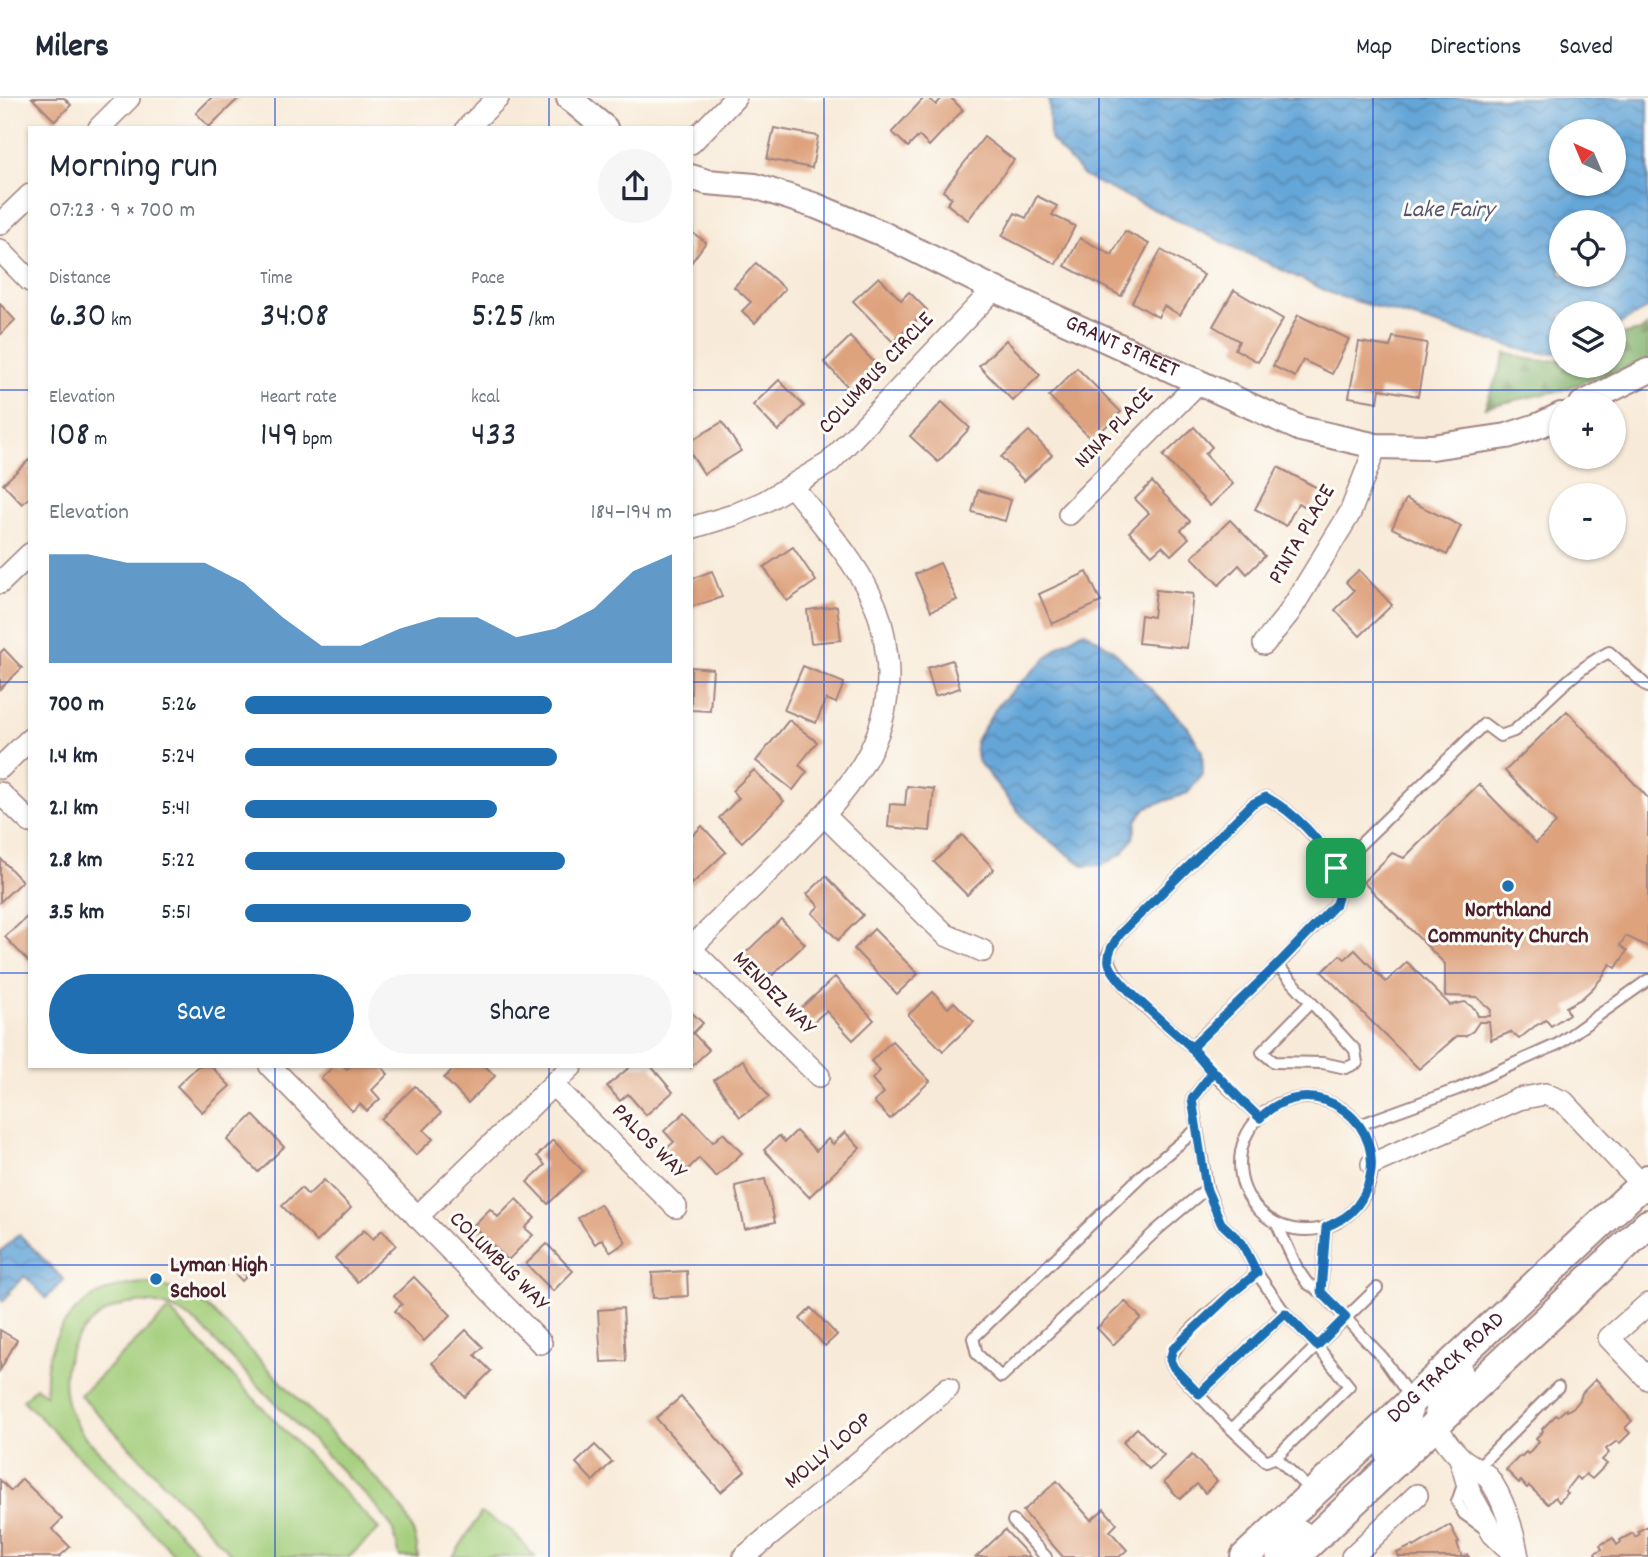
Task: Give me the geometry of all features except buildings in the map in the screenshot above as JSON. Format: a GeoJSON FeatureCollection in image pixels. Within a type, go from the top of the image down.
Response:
{"type":"FeatureCollection","features":[{"type":"Feature","properties":{"kind":"main road","name":"DOG TRACK ROAD"},"geometry":{"type":"LineString","coordinates":[[1245,1557],[1595,1228],[1646,1185]]}},
{"type":"Feature","properties":{"kind":"main road","name":"DOG TRACK ROAD"},"geometry":{"type":"LineString","coordinates":[[1295,1557],[1648,1224]]}},
{"type":"Feature","properties":{"kind":"street"},"geometry":{"type":"LineString","coordinates":[[101,126],[129,98]]}},
{"type":"Feature","properties":{"kind":"street"},"geometry":{"type":"LineString","coordinates":[[469,126],[498,98]]}},
{"type":"Feature","properties":{"kind":"street"},"geometry":{"type":"LineString","coordinates":[[569,98],[603,126]]}},
{"type":"Feature","properties":{"kind":"street"},"geometry":{"type":"LineString","coordinates":[[693,141],[735,98]]}},
{"type":"Feature","properties":{"kind":"street","name":"GRANT STREET"},"geometry":{"type":"LineString","coordinates":[[693,178],[707,182],[755,186],[816,206],[881,233],[994,289],[1301,429],[1376,446],[1432,447],[1507,436],[1549,421]]}},
{"type":"Feature","properties":{"kind":"street"},"geometry":{"type":"LineString","coordinates":[[0,224],[28,197]]}},
{"type":"Feature","properties":{"kind":"street"},"geometry":{"type":"LineString","coordinates":[[0,250],[28,279]]}},
{"type":"Feature","properties":{"kind":"street","name":"COLUMBUS CIRCLE"},"geometry":{"type":"LineString","coordinates":[[693,527],[734,515],[793,487],[829,463],[994,289]]}},
{"type":"Feature","properties":{"kind":"street"},"geometry":{"type":"LineString","coordinates":[[1605,392],[1648,371]]}},
{"type":"Feature","properties":{"kind":"street","name":"NINA PLACE"},"geometry":{"type":"LineString","coordinates":[[1069,514],[1199,382]]}},
{"type":"Feature","properties":{"kind":"street","name":"PINTA PLACE"},"geometry":{"type":"LineString","coordinates":[[1264,644],[1289,613],[1350,513],[1376,446]]}},
{"type":"Feature","properties":{"kind":"street"},"geometry":{"type":"LineString","coordinates":[[693,946],[824,816],[853,780],[878,737],[888,705],[889,670],[884,631],[871,595],[849,560],[793,487]]}},
{"type":"Feature","properties":{"kind":"street"},"geometry":{"type":"LineString","coordinates":[[0,583],[28,556]]}},
{"type":"Feature","properties":{"kind":"street"},"geometry":{"type":"LineString","coordinates":[[0,768],[28,741]]}},
{"type":"Feature","properties":{"kind":"street"},"geometry":{"type":"LineString","coordinates":[[0,793],[28,820]]}},
{"type":"Feature","properties":{"kind":"street"},"geometry":{"type":"LineString","coordinates":[[824,816],[946,935],[983,951]]}},
{"type":"Feature","properties":{"kind":"street","name":"MENDEZ WAY"},"geometry":{"type":"LineString","coordinates":[[693,950],[819,1076]]}},
{"type":"Feature","properties":{"kind":"street"},"geometry":{"type":"LineString","coordinates":[[276,1068],[417,1217],[570,1068]]}},
{"type":"Feature","properties":{"kind":"street","name":"PALOS WAY"},"geometry":{"type":"LineString","coordinates":[[554,1084],[676,1207]]}},
{"type":"Feature","properties":{"kind":"street"},"geometry":{"type":"LineString","coordinates":[[1372,1164],[1519,1099],[1545,1094],[1564,1102],[1646,1185]]}},
{"type":"Feature","properties":{"kind":"street","name":"COLUMBUS WAY"},"geometry":{"type":"LineString","coordinates":[[417,1217],[541,1343]]}},
{"type":"Feature","properties":{"kind":"street"},"geometry":{"type":"LineString","coordinates":[[1518,1557],[1488,1526],[1470,1493],[1467,1468],[1435,1425],[1433,1413],[1442,1391],[1569,1271],[1595,1228]]}},
{"type":"Feature","properties":{"kind":"street"},"geometry":{"type":"LineString","coordinates":[[1648,1304],[1609,1338],[1648,1379]]}},
{"type":"Feature","properties":{"kind":"street","name":"MOLLY LOOP"},"geometry":{"type":"LineString","coordinates":[[744,1557],[948,1388]]}},
{"type":"Feature","properties":{"kind":"street"},"geometry":{"type":"LineString","coordinates":[[1277,1557],[1394,1448],[1412,1417],[1412,1400]]}},
{"type":"Feature","properties":{"kind":"street"},"geometry":{"type":"LineString","coordinates":[[1467,1468],[1486,1475],[1513,1526],[1518,1557]]}},
{"type":"Feature","properties":{"kind":"street"},"geometry":{"type":"LineString","coordinates":[[1352,1557],[1416,1495]]}},
{"type":"Feature","properties":{"kind":"street"},"geometry":{"type":"LineString","coordinates":[[1488,1526],[1503,1508]]}},
{"type":"Feature","properties":{"kind":"lane"},"geometry":{"type":"LineString","coordinates":[[1336,868],[1484,724],[1500,736],[1514,732],[1581,670],[1609,652],[1648,687]]}},
{"type":"Feature","properties":{"kind":"lane"},"geometry":{"type":"LineString","coordinates":[[1191,1048],[1336,904],[1343,880],[1336,868],[1315,838],[1282,806],[1266,797],[1252,804],[1120,934],[1108,954],[1110,967],[1132,993],[1260,1118]]}},
{"type":"Feature","properties":{"kind":"lane"},"geometry":{"type":"LineString","coordinates":[[1277,965],[1311,1002],[1355,1050],[1357,1063],[1346,1068],[1323,1063],[1274,1062],[1262,1052],[1311,1002]]}},
{"type":"Feature","properties":{"kind":"lane"},"geometry":{"type":"LineString","coordinates":[[1359,1125],[1458,1088],[1558,1044],[1648,979]]}},
{"type":"Feature","properties":{"kind":"lane"},"geometry":{"type":"LineString","coordinates":[[1212,1073],[1192,1099],[1206,1188],[1221,1223],[1242,1243],[1257,1273],[1285,1313],[1317,1346],[1349,1387],[1276,1457],[1266,1461],[1174,1368],[1170,1360],[1173,1349],[1257,1273]]}},
{"type":"Feature","properties":{"kind":"lane"},"geometry":{"type":"LineString","coordinates":[[1311,1098],[1334,1103],[1353,1116],[1359,1125],[1366,1134],[1372,1156],[1371,1179],[1362,1200],[1346,1217],[1326,1227],[1301,1230],[1277,1224],[1259,1210],[1246,1192],[1240,1170],[1242,1147],[1252,1126],[1268,1110],[1289,1100],[1311,1098]]}},
{"type":"Feature","properties":{"kind":"lane"},"geometry":{"type":"LineString","coordinates":[[1196,1130],[1143,1174],[973,1338],[977,1354],[1001,1377],[1158,1229],[1206,1188]]}},
{"type":"Feature","properties":{"kind":"lane"},"geometry":{"type":"LineString","coordinates":[[1277,1224],[1298,1270],[1307,1283],[1321,1292],[1383,1358],[1412,1400]]}},
{"type":"Feature","properties":{"kind":"lane"},"geometry":{"type":"LineString","coordinates":[[1321,1292],[1326,1227]]}},
{"type":"Feature","properties":{"kind":"lane"},"geometry":{"type":"LineString","coordinates":[[1232,1429],[1377,1288]]}},
{"type":"Feature","properties":{"kind":"lane"},"geometry":{"type":"LineString","coordinates":[[1199,1394],[1285,1313]]}},
{"type":"Feature","properties":{"kind":"lane"},"geometry":{"type":"LineString","coordinates":[[1467,1468],[1558,1387]]}},
{"type":"Feature","properties":{"kind":"lane"},"geometry":{"type":"LineString","coordinates":[[1276,1457],[1313,1493]]}},
{"type":"Feature","properties":{"kind":"lane"},"geometry":{"type":"LineString","coordinates":[[1013,1521],[1046,1557]]}},
{"type":"Feature","properties":{"kind":"green space"},"geometry":{"type":"Polygon","coordinates":[[[1648,326],[1648,360],[1626,368],[1626,334],[1648,326]]]}},
{"type":"Feature","properties":{"kind":"green space"},"geometry":{"type":"Polygon","coordinates":[[[1506,353],[1549,360],[1549,378],[1597,378],[1558,391],[1485,407],[1506,353]]]}},
{"type":"Feature","properties":{"kind":"green space"},"geometry":{"type":"Polygon","coordinates":[[[144,1283],[182,1292],[214,1313],[391,1494],[410,1523],[418,1557],[400,1557],[392,1527],[377,1507],[200,1326],[170,1308],[139,1303],[112,1309],[88,1325],[72,1348],[64,1376],[68,1407],[86,1438],[203,1557],[177,1557],[23,1400],[36,1387],[46,1395],[46,1372],[51,1351],[58,1333],[70,1317],[101,1293],[121,1286],[144,1283]]]}},
{"type":"Feature","properties":{"kind":"green space"},"geometry":{"type":"Polygon","coordinates":[[[169,1310],[379,1529],[349,1557],[234,1557],[80,1395],[169,1310]]]}},
{"type":"Feature","properties":{"kind":"green space"},"geometry":{"type":"Polygon","coordinates":[[[481,1513],[512,1531],[535,1557],[453,1557],[481,1513]]]}},
{"type":"Feature","properties":{"kind":"water","name":"Lake Fairy"},"geometry":{"type":"Polygon","coordinates":[[[1049,98],[1648,98],[1648,308],[1626,320],[1626,301],[1549,301],[1549,354],[1523,350],[1335,295],[1085,177],[1050,139],[1049,98]]]}},
{"type":"Feature","properties":{"kind":"water"},"geometry":{"type":"Polygon","coordinates":[[[1084,631],[1112,649],[1188,727],[1202,751],[1203,773],[1188,793],[1147,807],[1137,819],[1133,838],[1123,853],[1103,865],[1084,866],[1032,828],[977,760],[975,742],[998,705],[1059,646],[1084,631]]]}},
{"type":"Feature","properties":{"kind":"water"},"geometry":{"type":"Polygon","coordinates":[[[19,1234],[64,1280],[46,1298],[25,1276],[9,1291],[10,1294],[3,1301],[0,1298],[0,1252],[19,1234]]]}},
{"type":"Feature","properties":{"kind":"place","name":"Northland Community Church"},"geometry":{"type":"Point","coordinates":[1508,886]}},
{"type":"Feature","properties":{"kind":"place","name":"Lyman High School"},"geometry":{"type":"Point","coordinates":[156,1279]}},
{"type":"Feature","properties":{"kind":"route"},"geometry":{"type":"LineString","coordinates":[[1336,868],[1315,838],[1282,806],[1266,797],[1252,804],[1120,934],[1108,954],[1110,967],[1132,993],[1191,1048],[1212,1073],[1260,1118],[1268,1110],[1289,1100],[1311,1098],[1334,1103],[1353,1116],[1366,1134],[1372,1156],[1371,1179],[1362,1200],[1346,1217],[1326,1227],[1321,1292],[1346,1317],[1317,1346],[1285,1313],[1199,1394],[1174,1368],[1170,1360],[1173,1349],[1257,1273],[1242,1243],[1221,1223],[1206,1188],[1192,1099],[1212,1073],[1191,1048],[1336,904],[1343,880],[1336,868]]}}]}
